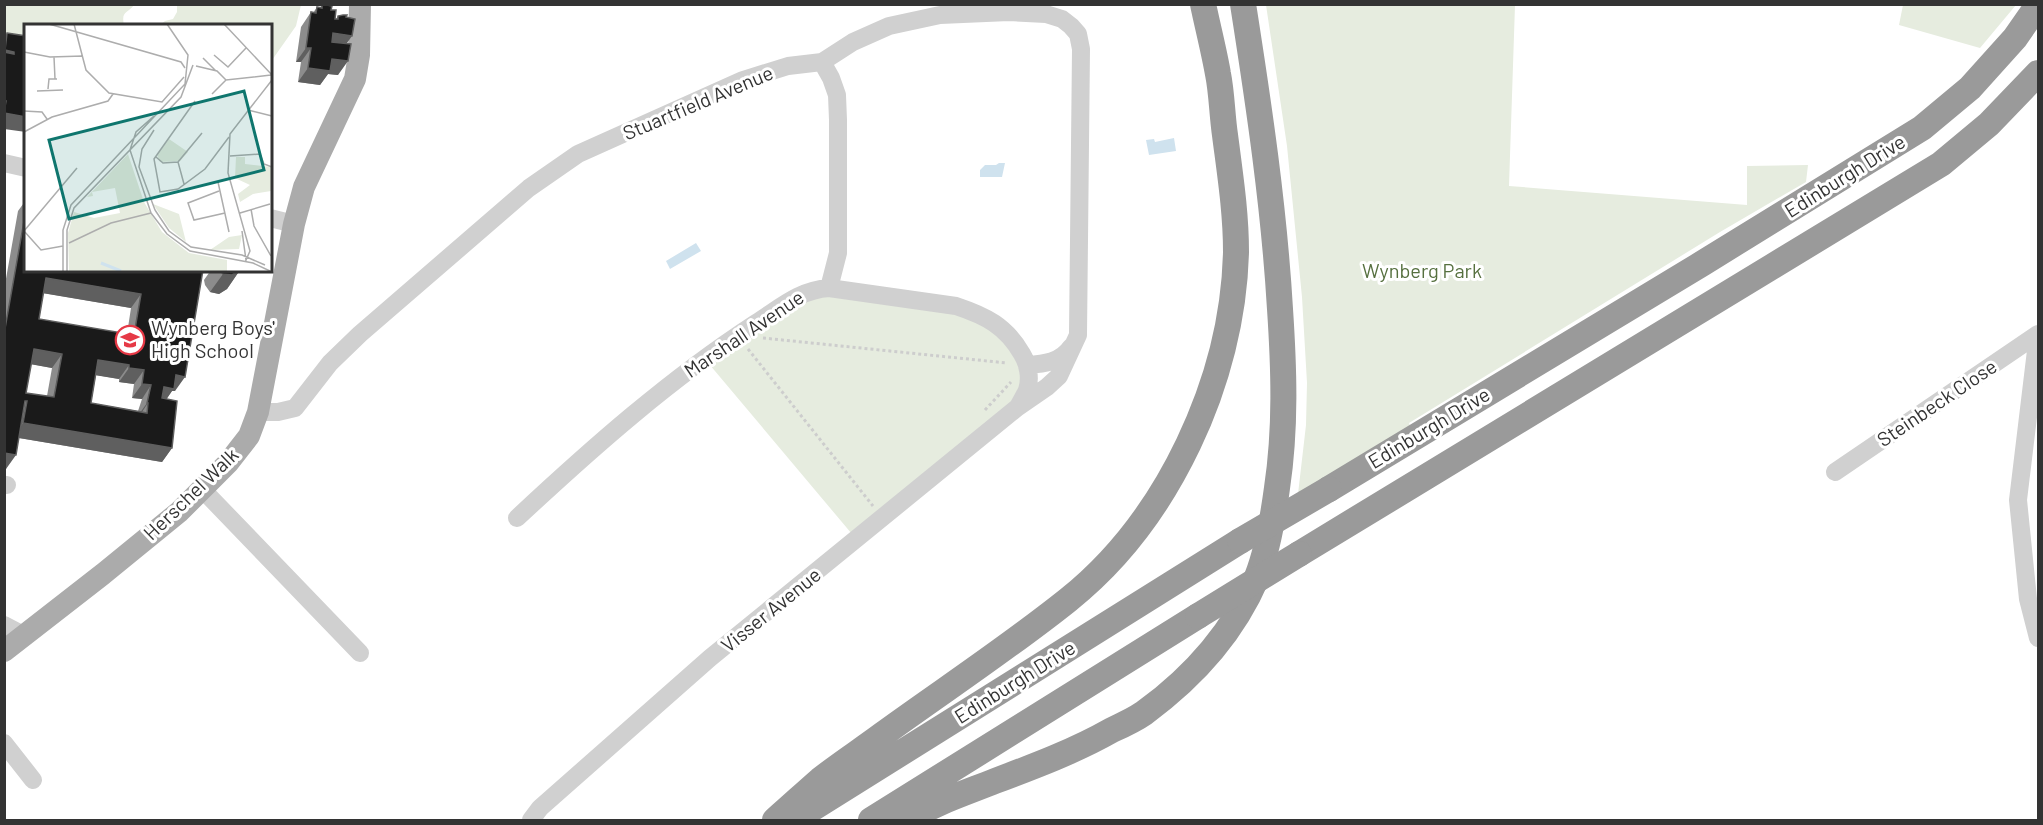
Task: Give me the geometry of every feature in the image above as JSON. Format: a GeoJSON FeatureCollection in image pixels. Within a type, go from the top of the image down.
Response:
{"type":"FeatureCollection","features":[{"type":"Feature","properties":{"kind":"highway"},"geometry":{"type":"LineString","coordinates":[[774,820],[822,779],[978,667],[1069,599],[1100,572],[1154,507],[1176,468],[1198,425],[1212,384],[1225,335],[1236,253],[1234,196],[1218,76],[1203,4]]}},
{"type":"Feature","properties":{"kind":"highway"},"geometry":{"type":"LineString","coordinates":[[907,820],[929,807],[1088,743],[1141,715],[1196,669],[1222,639],[1257,577],[1272,527],[1284,427],[1284,375],[1273,219],[1263,128],[1243,4]]}},
{"type":"Feature","properties":{"kind":"highway","name":"Edinburgh Drive"},"geometry":{"type":"LineString","coordinates":[[794,820],[1240,541],[1724,251],[1922,128],[1970,88],[2015,38],[2038,5]]}},
{"type":"Feature","properties":{"kind":"highway","name":"Edinburgh Drive"},"geometry":{"type":"LineString","coordinates":[[871,820],[1299,554],[1941,164],[1989,124],[2038,73]]}},
{"type":"Feature","properties":{"kind":"main road","name":"Herschel Walk"},"geometry":{"type":"LineString","coordinates":[[4,651],[179,512],[228,463],[249,436],[258,412],[294,224],[304,187],[355,79],[359,55],[360,4]]}},
{"type":"Feature","properties":{"kind":"street","name":"Stuartfield Avenue"},"geometry":{"type":"LineString","coordinates":[[258,412],[278,412],[295,408],[330,363],[360,334],[520,196],[578,154],[743,80],[788,66],[822,62],[853,42],[889,26],[940,15],[1009,12],[1046,14],[1062,19],[1078,34],[1081,49],[1078,335],[1059,376],[1018,406]]}},
{"type":"Feature","properties":{"kind":"street","name":"Marshall Avenue"},"geometry":{"type":"LineString","coordinates":[[517,518],[554,483],[699,362],[807,291],[829,288],[838,253],[838,120],[837,95],[822,62]]}},
{"type":"Feature","properties":{"kind":"street"},"geometry":{"type":"LineString","coordinates":[[4,163],[24,168]]}},
{"type":"Feature","properties":{"kind":"street"},"geometry":{"type":"LineString","coordinates":[[272,218],[294,224]]}},
{"type":"Feature","properties":{"kind":"street"},"geometry":{"type":"LineString","coordinates":[[829,288],[956,306],[976,313],[1009,334],[1027,365],[1029,375],[1027,390],[1018,406]]}},
{"type":"Feature","properties":{"kind":"street"},"geometry":{"type":"LineString","coordinates":[[2038,334],[2018,500],[2028,599],[2038,638]]}},
{"type":"Feature","properties":{"kind":"street","name":"Steinbeck Close"},"geometry":{"type":"LineString","coordinates":[[1835,472],[2038,334]]}},
{"type":"Feature","properties":{"kind":"street"},"geometry":{"type":"LineString","coordinates":[[1027,365],[1052,362],[1066,354],[1078,335]]}},
{"type":"Feature","properties":{"kind":"street","name":"Visser Avenue"},"geometry":{"type":"LineString","coordinates":[[531,820],[540,808],[710,658],[883,519],[1018,406]]}},
{"type":"Feature","properties":{"kind":"street"},"geometry":{"type":"LineString","coordinates":[[202,489],[360,653]]}},
{"type":"Feature","properties":{"kind":"street"},"geometry":{"type":"LineString","coordinates":[[4,625],[25,636]]}},
{"type":"Feature","properties":{"kind":"street"},"geometry":{"type":"LineString","coordinates":[[4,743],[33,780]]}},
{"type":"Feature","properties":{"kind":"path"},"geometry":{"type":"LineString","coordinates":[[737,336],[1027,365]]}},
{"type":"Feature","properties":{"kind":"path"},"geometry":{"type":"LineString","coordinates":[[737,336],[883,519]]}},
{"type":"Feature","properties":{"kind":"green space"},"geometry":{"type":"Polygon","coordinates":[[[177,4],[301,5],[296,26],[272,60],[272,24],[161,24],[173,19],[177,12],[177,4]]]}},
{"type":"Feature","properties":{"kind":"green space"},"geometry":{"type":"Polygon","coordinates":[[[1903,4],[2016,5],[1980,48],[1899,25],[1903,4]]]}},
{"type":"Feature","properties":{"kind":"green space"},"geometry":{"type":"Polygon","coordinates":[[[4,5],[134,5],[124,15],[124,24],[24,24],[24,49],[5,44],[4,5]]]}},
{"type":"Feature","properties":{"kind":"green space","name":"Wynberg Park"},"geometry":{"type":"Polygon","coordinates":[[[1266,5],[1515,5],[1509,186],[1747,205],[1747,166],[1808,165],[1806,182],[1720,232],[1409,423],[1411,428],[1298,494],[1306,425],[1307,383],[1302,297],[1287,146],[1266,5]]]}},
{"type":"Feature","properties":{"kind":"green space"},"geometry":{"type":"Polygon","coordinates":[[[800,291],[950,306],[1008,335],[1026,390],[857,540],[704,358],[800,291]]]}},
{"type":"Feature","properties":{"kind":"water"},"geometry":{"type":"Polygon","coordinates":[[[1174,138],[1176,151],[1149,155],[1146,140],[1154,139],[1155,142],[1174,138]]]}},
{"type":"Feature","properties":{"kind":"water"},"geometry":{"type":"Polygon","coordinates":[[[1005,163],[1002,177],[980,177],[980,170],[985,165],[1005,163]]]}},
{"type":"Feature","properties":{"kind":"water"},"geometry":{"type":"Polygon","coordinates":[[[696,243],[701,251],[670,269],[666,261],[696,243]]]}},
{"type":"Feature","properties":{"kind":"building"},"geometry":{"type":"Polygon","coordinates":[[[322,4],[332,6],[331,10],[336,10],[335,19],[338,19],[338,16],[347,15],[346,17],[355,19],[352,36],[333,33],[332,42],[351,44],[348,61],[332,59],[330,71],[308,68],[311,48],[306,48],[311,12],[316,13],[317,7],[322,8],[322,4]]]}},
{"type":"Feature","properties":{"kind":"building"},"geometry":{"type":"Polygon","coordinates":[[[7,33],[24,36],[24,117],[4,113],[6,101],[4,101],[4,52],[14,54],[14,52],[5,50],[7,33]]]}},
{"type":"Feature","properties":{"kind":"building"},"geometry":{"type":"Polygon","coordinates":[[[24,221],[24,272],[203,272],[185,377],[176,375],[174,389],[164,387],[162,398],[177,401],[172,448],[23,423],[27,401],[25,401],[16,455],[4,453],[4,334],[24,221]],[[46,278],[39,319],[134,335],[141,294],[46,278]],[[34,349],[26,393],[54,397],[62,354],[34,349]],[[98,360],[91,403],[147,413],[151,385],[142,384],[144,370],[98,360]]]}},
{"type":"Feature","properties":{"kind":"building"},"geometry":{"type":"Polygon","coordinates":[[[222,272],[237,272],[232,275],[222,272]]]}},
{"type":"Feature","properties":{"kind":"place","name":"Wynberg Boys' High School"},"geometry":{"type":"Point","coordinates":[130,340]}}]}
